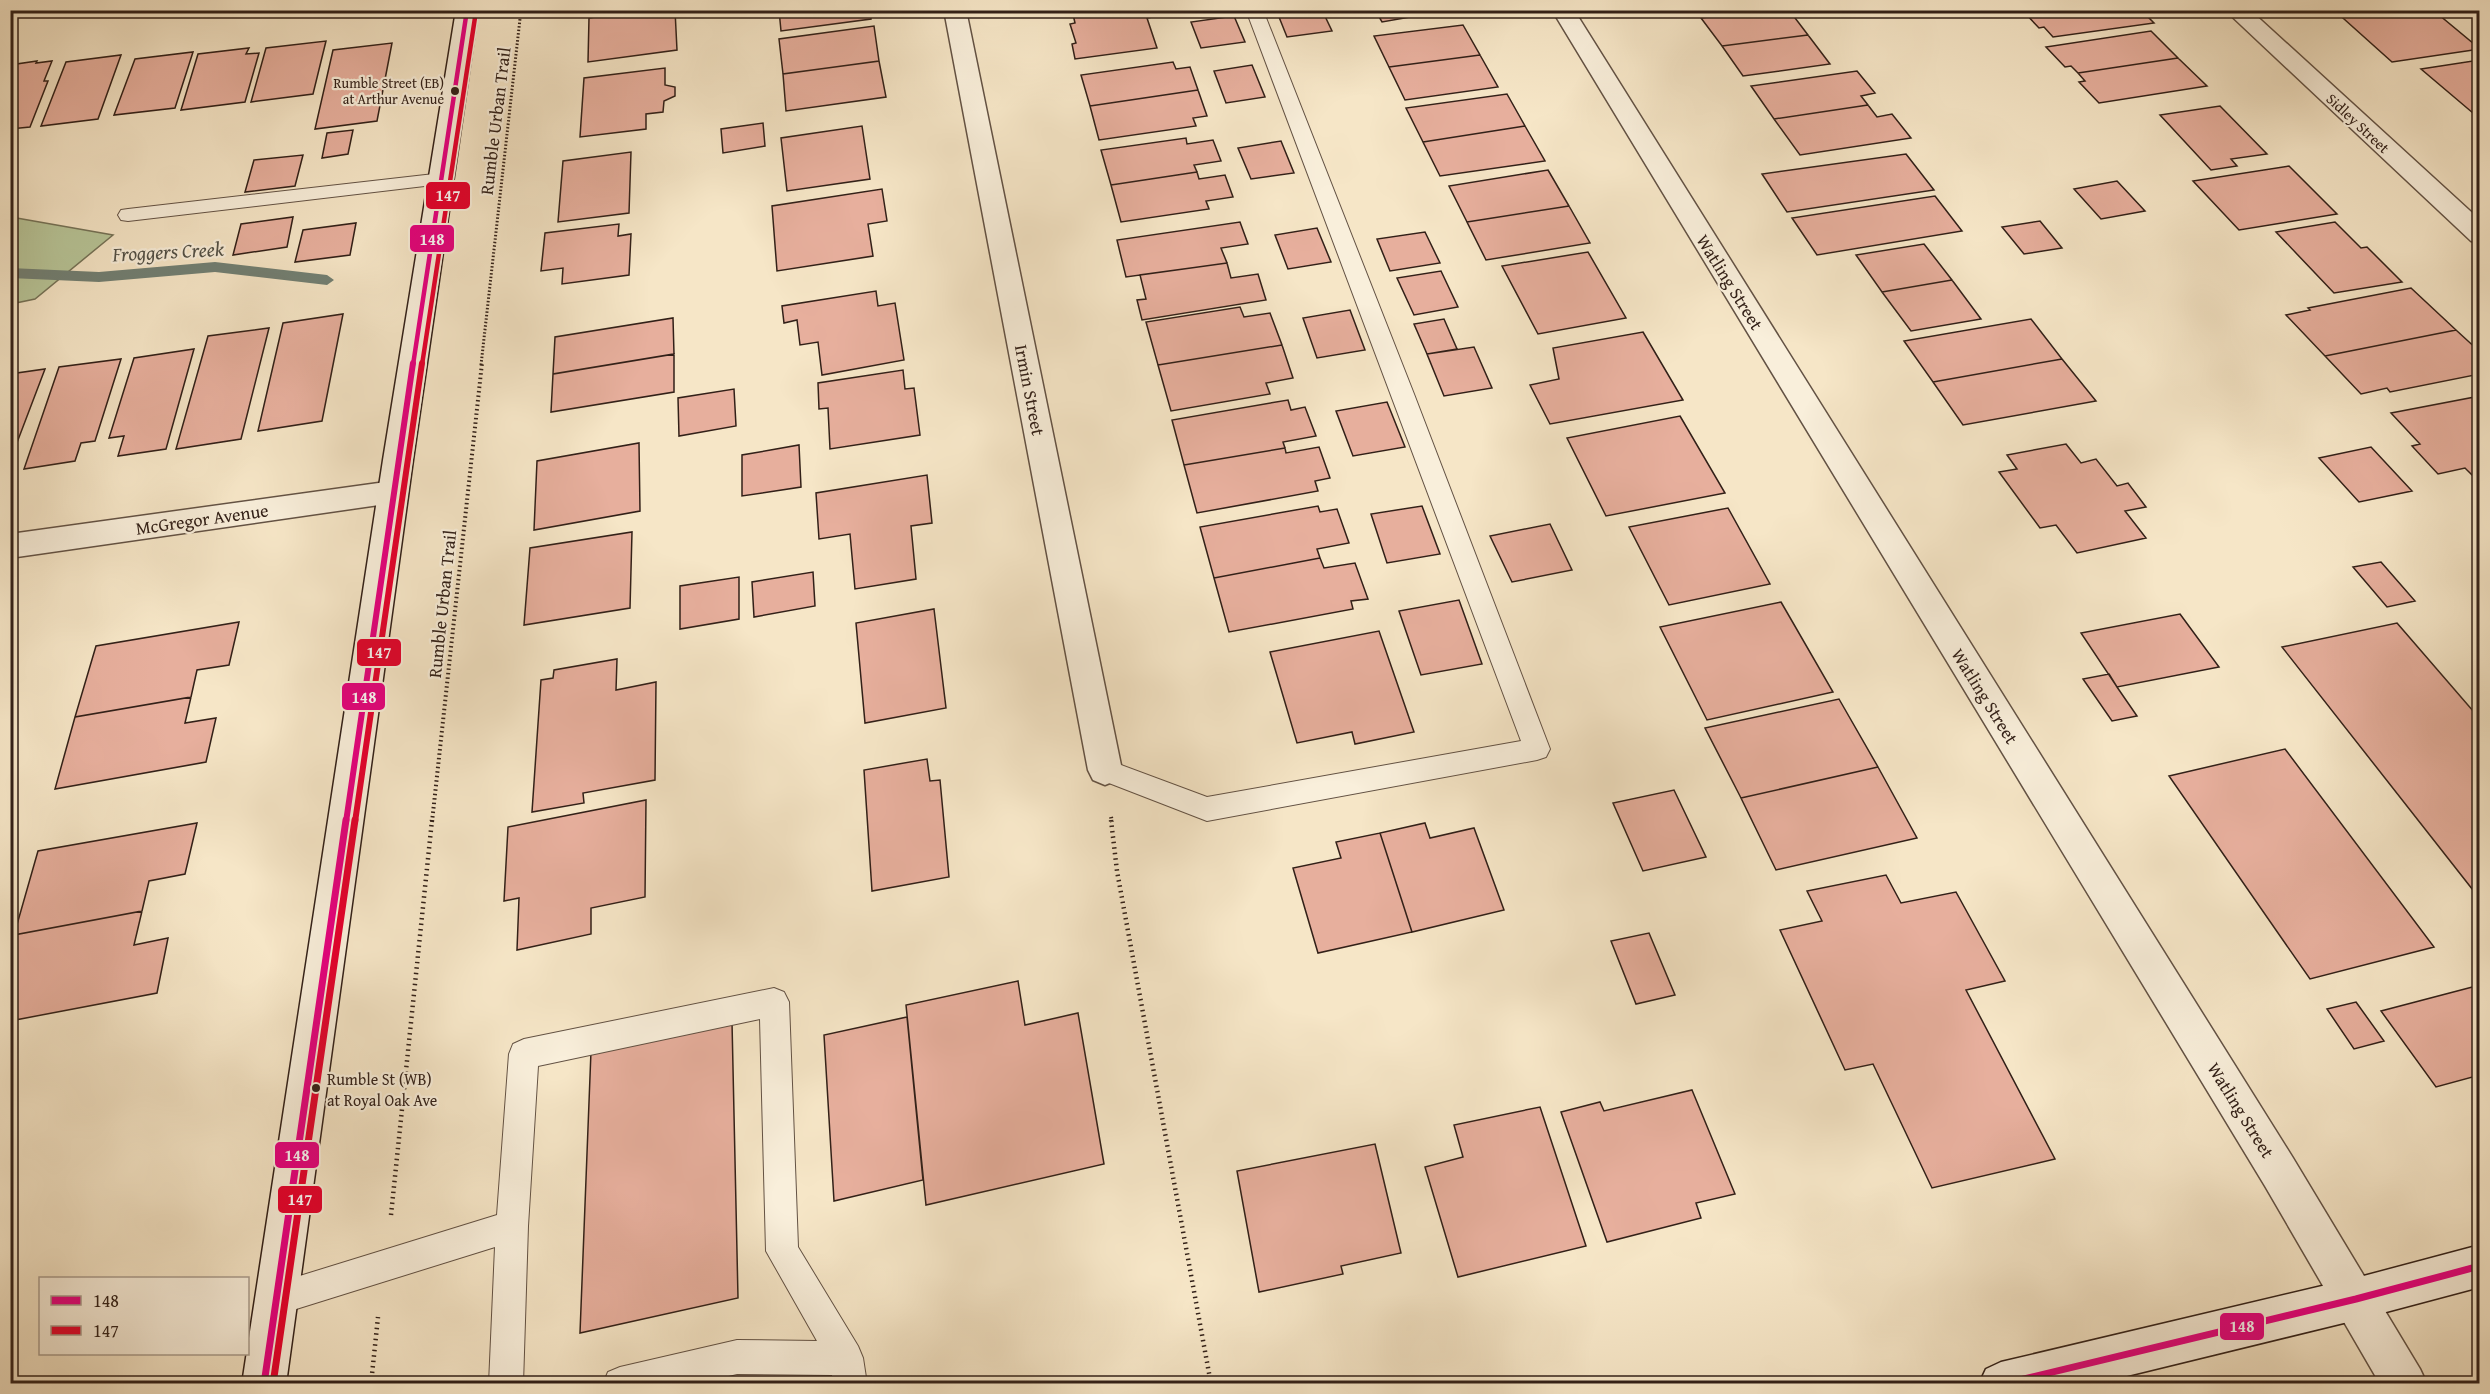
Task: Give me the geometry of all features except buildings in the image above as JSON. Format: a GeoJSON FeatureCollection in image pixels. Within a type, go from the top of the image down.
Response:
{"type":"FeatureCollection","features":[{"type":"Feature","properties":{"kind":"street"},"geometry":{"type":"LineString","coordinates":[[264,1383],[393,492],[443,179],[467,10]]}},
{"type":"Feature","properties":{"kind":"street","name":"Irmin Street"},"geometry":{"type":"LineString","coordinates":[[955,10],[1105,770]]}},
{"type":"Feature","properties":{"kind":"street","name":"Watling Street"},"geometry":{"type":"LineString","coordinates":[[1563,10],[2356,1299],[2405,1383]]}},
{"type":"Feature","properties":{"kind":"street","name":"Sidley Street"},"geometry":{"type":"LineString","coordinates":[[2235,10],[2480,235]]}},
{"type":"Feature","properties":{"kind":"street","name":"McGregor Avenue"},"geometry":{"type":"LineString","coordinates":[[10,546],[393,492]]}},
{"type":"Feature","properties":{"kind":"street"},"geometry":{"type":"LineString","coordinates":[[2001,1383],[2356,1299],[2480,1266]]}},
{"type":"Feature","properties":{"kind":"lane"},"geometry":{"type":"LineString","coordinates":[[1105,770],[1207,809],[1537,749],[1403,394],[1254,10]]}},
{"type":"Feature","properties":{"kind":"lane"},"geometry":{"type":"LineString","coordinates":[[128,215],[443,179]]}},
{"type":"Feature","properties":{"kind":"lane"},"geometry":{"type":"LineString","coordinates":[[506,1383],[512,1226],[524,1054],[774,1002],[782,1251],[848,1371]]}},
{"type":"Feature","properties":{"kind":"lane"},"geometry":{"type":"LineString","coordinates":[[277,1299],[512,1226]]}},
{"type":"Feature","properties":{"kind":"lane"},"geometry":{"type":"LineString","coordinates":[[620,1383],[737,1357],[848,1371]]}},
{"type":"Feature","properties":{"kind":"path","name":"Rumble Urban Trail"},"geometry":{"type":"LineString","coordinates":[[392,1201],[464,518],[521,10]]}},
{"type":"Feature","properties":{"kind":"path"},"geometry":{"type":"LineString","coordinates":[[1105,770],[1117,871],[1211,1383]]}},
{"type":"Feature","properties":{"kind":"path"},"geometry":{"type":"LineString","coordinates":[[371,1383],[376,1338]]}},
{"type":"Feature","properties":{"kind":"green space"},"geometry":{"type":"Polygon","coordinates":[[[11,217],[113,235],[35,299],[11,304],[11,217]]]}},
{"type":"Feature","properties":{"kind":"waterway","name":"Froggers Creek"},"geometry":{"type":"LineString","coordinates":[[10,273],[99,277],[215,267],[327,280]]}},
{"type":"Feature","properties":{"kind":"transit line","name":"148"},"geometry":{"type":"LineString","coordinates":[[264,1384],[398,460],[467,10]]}},
{"type":"Feature","properties":{"kind":"transit line","name":"147"},"geometry":{"type":"LineString","coordinates":[[273,1384],[407,461],[476,11]]}},
{"type":"Feature","properties":{"kind":"transit line","name":"148"},"geometry":{"type":"LineString","coordinates":[[2003,1384],[2356,1299],[2480,1266]]}},
{"type":"Feature","properties":{"kind":"place","name":"Rumble Street (EB) at Arthur Avenue"},"geometry":{"type":"Point","coordinates":[455,91]}},
{"type":"Feature","properties":{"kind":"place","name":"Rumble St (WB) at Royal Oak Ave"},"geometry":{"type":"Point","coordinates":[316,1088]}}]}
